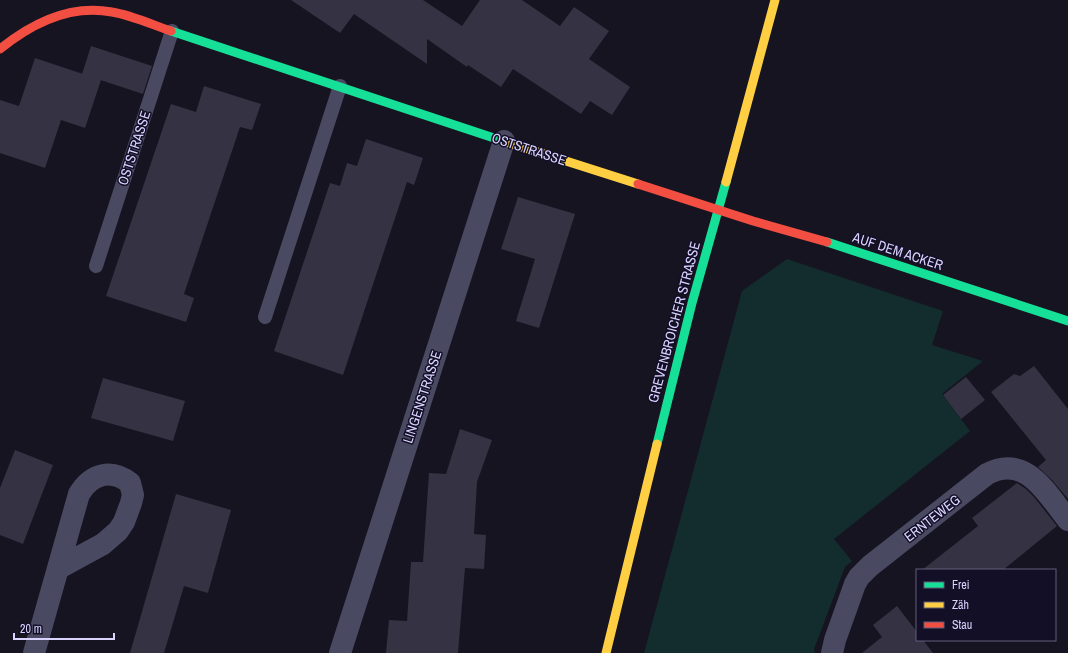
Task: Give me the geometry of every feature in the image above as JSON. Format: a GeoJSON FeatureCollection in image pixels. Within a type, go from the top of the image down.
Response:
{"type":"FeatureCollection","features":[{"type":"Feature","properties":{"kind":"street","name":"GREVENBROICHER STRASSE"},"geometry":{"type":"LineString","coordinates":[[606,653],[692,303],[719,210],[775,0]]}},
{"type":"Feature","properties":{"kind":"street","name":"OSTSTRASSE"},"geometry":{"type":"LineString","coordinates":[[0,49],[33,26],[52,16],[69,11],[116,6],[172,31],[504,141],[719,210]]}},
{"type":"Feature","properties":{"kind":"street","name":"LINGENSTRASSE"},"geometry":{"type":"LineString","coordinates":[[340,653],[504,141]]}},
{"type":"Feature","properties":{"kind":"street","name":"AUF DEM ACKER"},"geometry":{"type":"LineString","coordinates":[[719,210],[806,235],[1068,321]]}},
{"type":"Feature","properties":{"kind":"street","name":"ERNTEWEG"},"geometry":{"type":"LineString","coordinates":[[832,653],[835,640],[859,576],[994,470],[1021,470],[1026,472],[1038,483],[1068,520]]}},
{"type":"Feature","properties":{"kind":"street"},"geometry":{"type":"LineString","coordinates":[[34,653],[59,568]]}},
{"type":"Feature","properties":{"kind":"lane","name":"OSTSTRASSE"},"geometry":{"type":"LineString","coordinates":[[96,266],[172,31]]}},
{"type":"Feature","properties":{"kind":"lane"},"geometry":{"type":"LineString","coordinates":[[265,317],[340,86]]}},
{"type":"Feature","properties":{"kind":"green space"},"geometry":{"type":"Polygon","coordinates":[[[787,259],[943,311],[932,345],[983,361],[942,394],[970,431],[834,539],[852,561],[845,567],[814,649],[815,653],[644,653],[742,291],[787,259]]]}},
{"type":"Feature","properties":{"kind":"building"},"geometry":{"type":"Polygon","coordinates":[[[291,0],[423,0],[462,26],[480,0],[522,0],[560,26],[574,7],[609,31],[589,59],[630,87],[612,115],[590,101],[581,114],[513,69],[501,87],[468,65],[467,67],[427,39],[427,64],[354,14],[340,33],[291,0]]]}},
{"type":"Feature","properties":{"kind":"building"},"geometry":{"type":"Polygon","coordinates":[[[91,46],[152,66],[143,94],[82,74],[91,46]]]}},
{"type":"Feature","properties":{"kind":"building"},"geometry":{"type":"Polygon","coordinates":[[[35,58],[101,80],[85,128],[61,120],[45,168],[0,153],[0,100],[19,106],[35,58]]]}},
{"type":"Feature","properties":{"kind":"building"},"geometry":{"type":"Polygon","coordinates":[[[204,86],[261,104],[252,130],[240,127],[184,294],[194,298],[186,322],[106,296],[171,104],[196,112],[204,86]]]}},
{"type":"Feature","properties":{"kind":"building"},"geometry":{"type":"Polygon","coordinates":[[[366,139],[423,158],[414,185],[407,182],[343,375],[274,351],[330,183],[340,186],[347,163],[357,166],[366,139]]]}},
{"type":"Feature","properties":{"kind":"building"},"geometry":{"type":"Polygon","coordinates":[[[518,197],[575,214],[539,328],[516,321],[535,259],[501,249],[518,197]]]}},
{"type":"Feature","properties":{"kind":"building"},"geometry":{"type":"Polygon","coordinates":[[[1034,366],[1068,409],[1068,499],[1052,480],[1038,467],[1046,460],[991,392],[1014,374],[1020,376],[1034,366]]]}},
{"type":"Feature","properties":{"kind":"building"},"geometry":{"type":"Polygon","coordinates":[[[966,377],[985,400],[961,419],[943,395],[966,377]]]}},
{"type":"Feature","properties":{"kind":"building"},"geometry":{"type":"Polygon","coordinates":[[[103,378],[185,401],[173,441],[91,418],[103,378]]]}},
{"type":"Feature","properties":{"kind":"building"},"geometry":{"type":"Polygon","coordinates":[[[460,429],[492,440],[477,482],[474,534],[486,535],[484,569],[465,568],[458,653],[386,653],[389,620],[407,621],[411,562],[423,562],[429,473],[446,474],[460,429]]]}},
{"type":"Feature","properties":{"kind":"building"},"geometry":{"type":"Polygon","coordinates":[[[15,450],[53,465],[23,544],[0,535],[0,488],[15,450]]]}},
{"type":"Feature","properties":{"kind":"building"},"geometry":{"type":"Polygon","coordinates":[[[1017,483],[1034,497],[1057,526],[1004,569],[923,569],[978,526],[972,518],[1017,483]]]}},
{"type":"Feature","properties":{"kind":"building"},"geometry":{"type":"Polygon","coordinates":[[[176,494],[231,510],[208,593],[184,586],[164,653],[130,653],[176,494]]]}},
{"type":"Feature","properties":{"kind":"building"},"geometry":{"type":"Polygon","coordinates":[[[897,606],[916,631],[916,641],[924,641],[933,653],[862,653],[882,637],[873,625],[897,606]]]}},
{"type":"Feature","properties":{"kind":"traffic: fast"},"geometry":{"type":"LineString","coordinates":[[171,31],[503,141]]}},
{"type":"Feature","properties":{"kind":"traffic: fast"},"geometry":{"type":"LineString","coordinates":[[657,444],[692,303],[726,182]]}},
{"type":"Feature","properties":{"kind":"traffic: fast"},"geometry":{"type":"LineString","coordinates":[[827,242],[1068,321]]}},
{"type":"Feature","properties":{"kind":"traffic: slow"},"geometry":{"type":"LineString","coordinates":[[726,182],[775,0]]}},
{"type":"Feature","properties":{"kind":"traffic: slow"},"geometry":{"type":"LineString","coordinates":[[503,141],[638,184]]}},
{"type":"Feature","properties":{"kind":"traffic: slow"},"geometry":{"type":"LineString","coordinates":[[606,653],[657,444]]}},
{"type":"Feature","properties":{"kind":"traffic: jam"},"geometry":{"type":"LineString","coordinates":[[0,49],[25,31],[38,24],[67,13],[81,11],[96,10],[119,13],[171,31]]}},
{"type":"Feature","properties":{"kind":"traffic: jam"},"geometry":{"type":"LineString","coordinates":[[638,184],[753,221],[827,242]]}}]}
